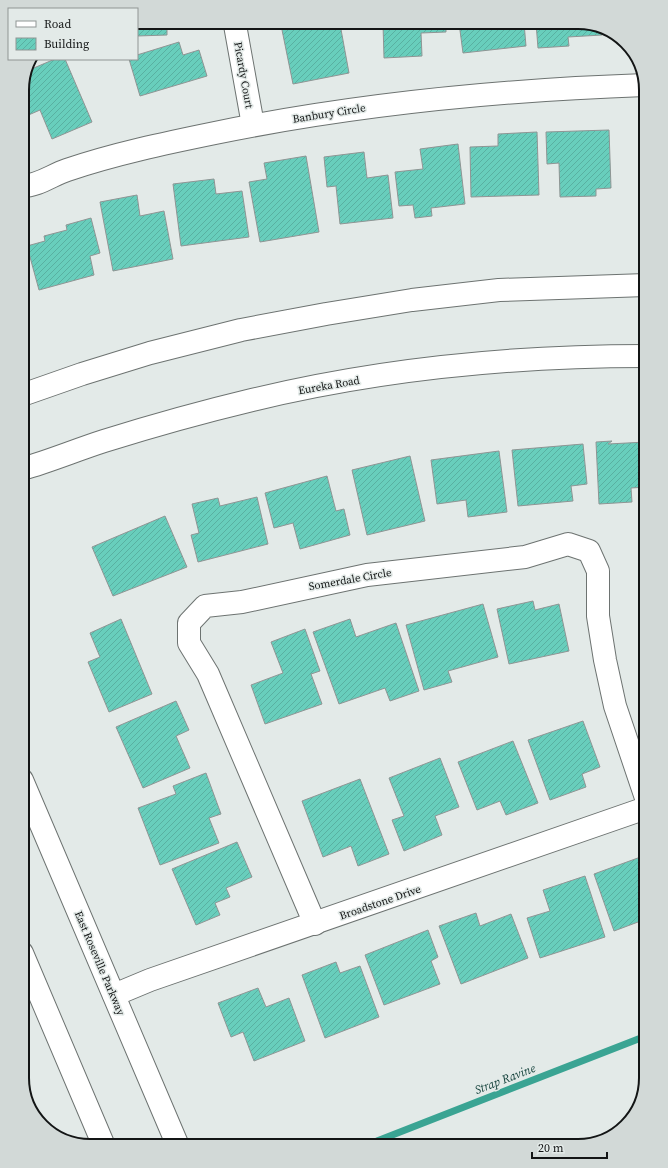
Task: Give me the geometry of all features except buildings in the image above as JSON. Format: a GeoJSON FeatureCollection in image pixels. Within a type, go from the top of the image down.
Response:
{"type":"FeatureCollection","features":[{"type":"Feature","properties":{"kind":"street","name":"Picardy Court"},"geometry":{"type":"LineString","coordinates":[[236,29],[253,125]]}},
{"type":"Feature","properties":{"kind":"street","name":"Banbury Circle"},"geometry":{"type":"LineString","coordinates":[[29,186],[66,170],[164,144],[253,125],[342,110],[447,97],[590,87],[639,85]]}},
{"type":"Feature","properties":{"kind":"street"},"geometry":{"type":"LineString","coordinates":[[29,393],[150,353],[241,330],[326,314],[412,300],[499,290],[639,285]]}},
{"type":"Feature","properties":{"kind":"street","name":"Eureka Road"},"geometry":{"type":"LineString","coordinates":[[29,467],[103,441],[162,424],[252,400],[332,384],[466,364],[513,360],[639,356]]}},
{"type":"Feature","properties":{"kind":"street","name":"Somerdale Circle"},"geometry":{"type":"LineString","coordinates":[[315,924],[208,674],[189,643],[189,623],[205,606],[242,602],[367,575],[525,557],[568,544],[589,551],[598,571],[598,616],[605,660],[615,706],[639,777]]}},
{"type":"Feature","properties":{"kind":"street","name":"East Roseville Parkway"},"geometry":{"type":"LineString","coordinates":[[29,796],[175,1139]]}},
{"type":"Feature","properties":{"kind":"street","name":"Broadstone Drive"},"geometry":{"type":"LineString","coordinates":[[114,995],[150,980],[639,810]]}},
{"type":"Feature","properties":{"kind":"street"},"geometry":{"type":"LineString","coordinates":[[29,969],[101,1139]]}},
{"type":"Feature","properties":{"kind":"waterway","name":"Strap Ravine"},"geometry":{"type":"LineString","coordinates":[[382,1139],[639,1039]]}}]}
